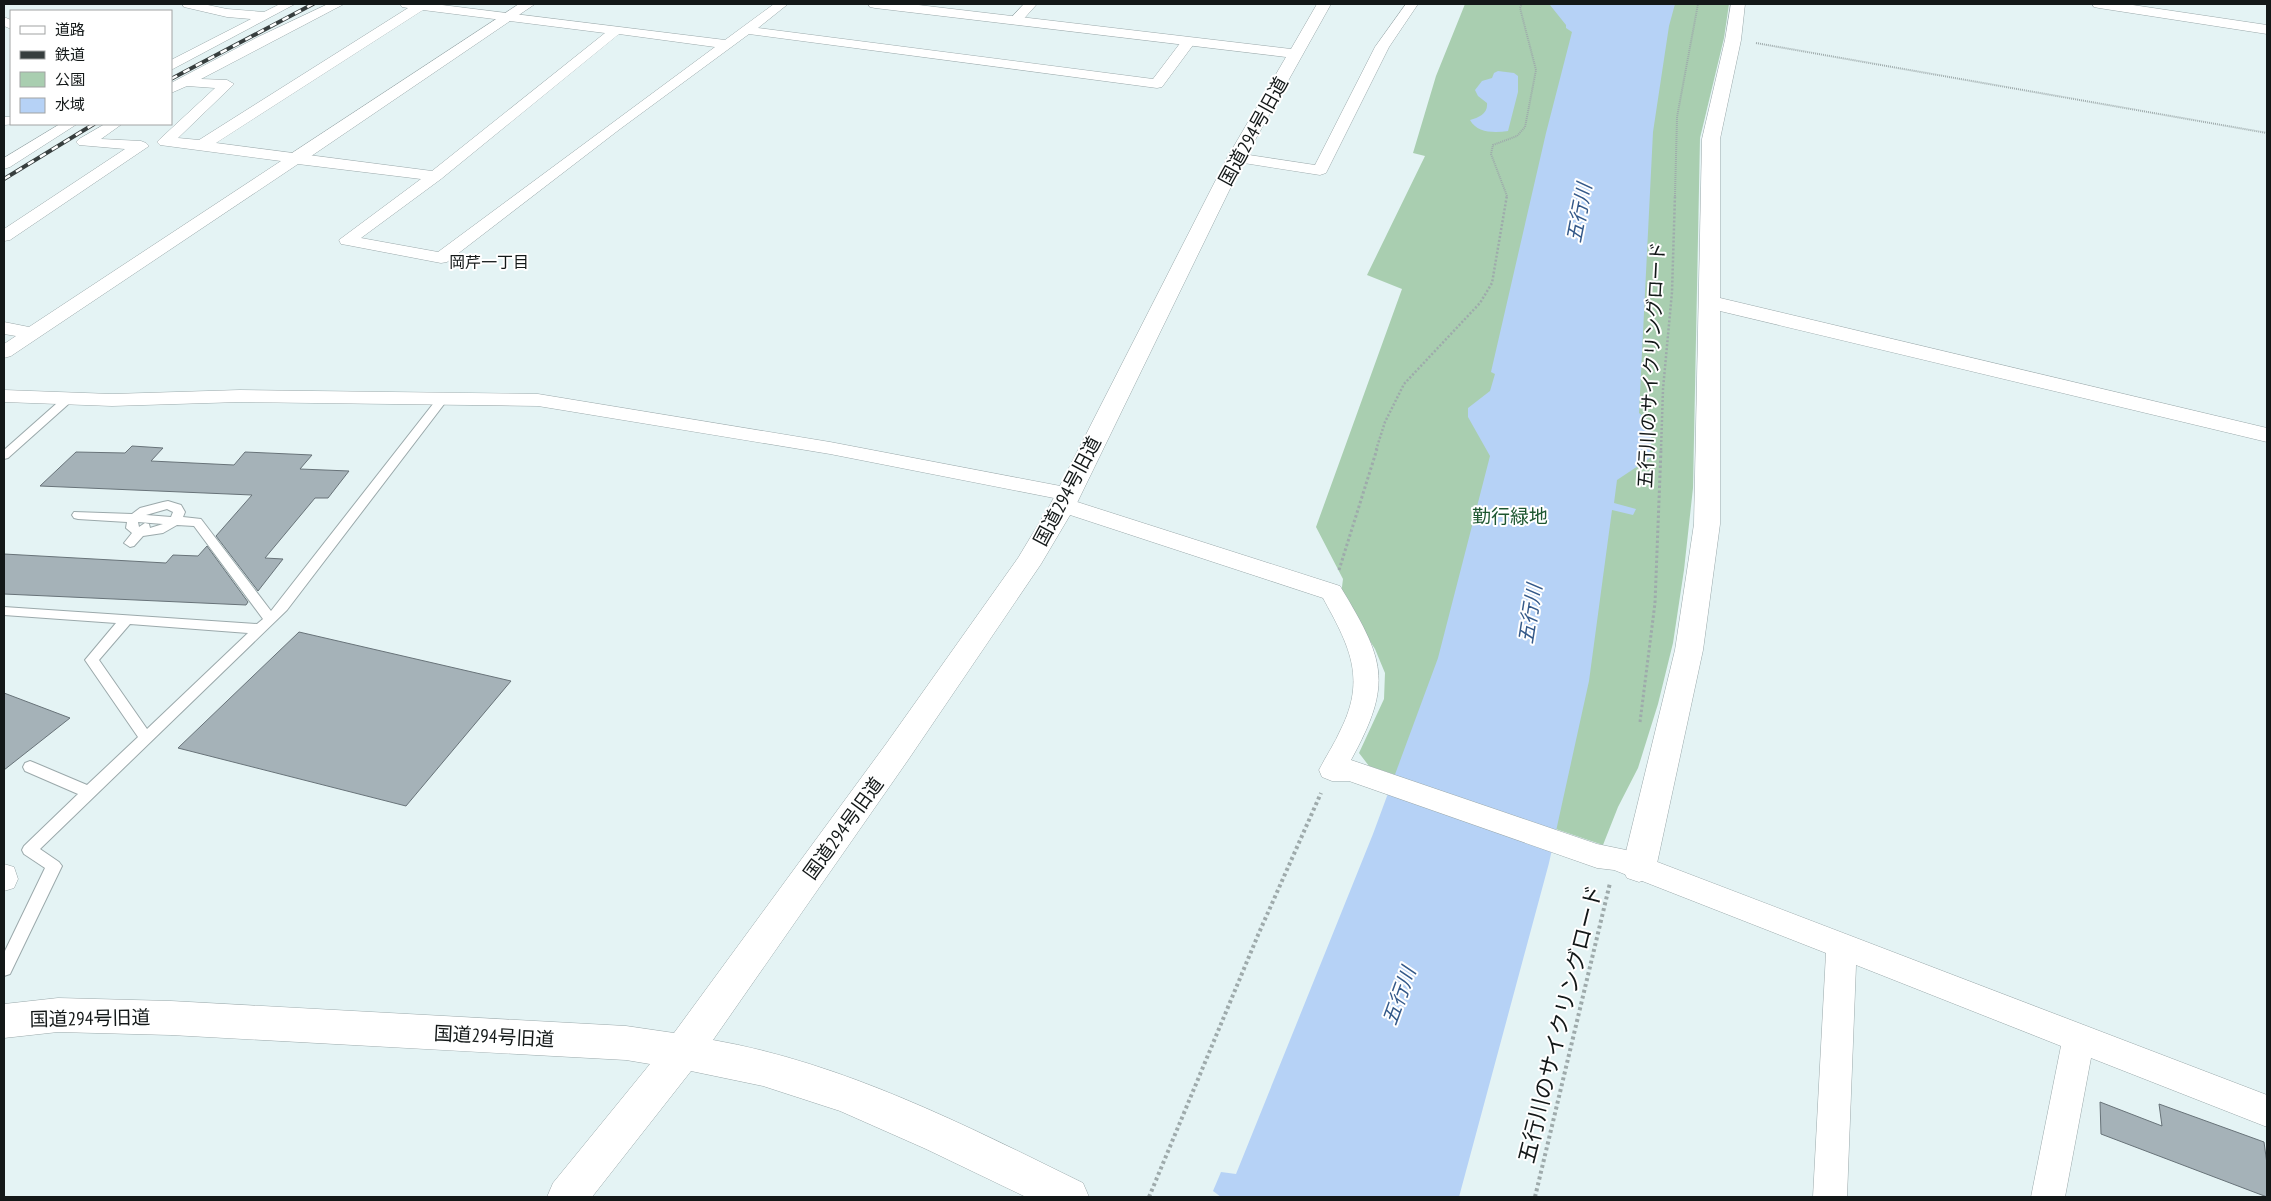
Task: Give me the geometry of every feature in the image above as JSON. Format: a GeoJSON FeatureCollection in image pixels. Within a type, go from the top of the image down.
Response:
{"type":"FeatureCollection","features":[{"type":"Feature","properties":{"kind":"main road"},"geometry":{"type":"LineString","coordinates":[[295,159],[528,4]]}},
{"type":"Feature","properties":{"kind":"main road"},"geometry":{"type":"LineString","coordinates":[[875,4],[1296,54]]}},
{"type":"Feature","properties":{"kind":"main road","name":"国道294号旧道"},"geometry":{"type":"LineString","coordinates":[[4,1021],[58,1015],[171,1018],[626,1043],[683,1052],[975,642],[1028,564],[1066,499],[1236,158],[1324,4]]}},
{"type":"Feature","properties":{"kind":"main road"},"geometry":{"type":"LineString","coordinates":[[1617,861],[1689,650],[1708,524],[1711,139],[1733,40],[1738,4]]}},
{"type":"Feature","properties":{"kind":"main road"},"geometry":{"type":"LineString","coordinates":[[2099,4],[2267,30]]}},
{"type":"Feature","properties":{"kind":"main road"},"geometry":{"type":"LineString","coordinates":[[1709,302],[2267,435]]}},
{"type":"Feature","properties":{"kind":"main road"},"geometry":{"type":"LineString","coordinates":[[578,1194],[683,1052],[737,1061],[807,1080],[891,1112],[1069,1197]]}},
{"type":"Feature","properties":{"kind":"street"},"geometry":{"type":"LineString","coordinates":[[188,4],[227,13],[265,16]]}},
{"type":"Feature","properties":{"kind":"street"},"geometry":{"type":"LineString","coordinates":[[172,65],[289,4]]}},
{"type":"Feature","properties":{"kind":"street"},"geometry":{"type":"LineString","coordinates":[[172,88],[263,40],[338,4]]}},
{"type":"Feature","properties":{"kind":"street"},"geometry":{"type":"LineString","coordinates":[[405,4],[727,44]]}},
{"type":"Feature","properties":{"kind":"street"},"geometry":{"type":"LineString","coordinates":[[615,30],[435,176],[347,240],[441,258],[615,126],[782,4]]}},
{"type":"Feature","properties":{"kind":"street"},"geometry":{"type":"LineString","coordinates":[[1015,20],[1031,4]]}},
{"type":"Feature","properties":{"kind":"street"},"geometry":{"type":"LineString","coordinates":[[1236,158],[1320,170],[1382,47],[1412,4]]}},
{"type":"Feature","properties":{"kind":"street"},"geometry":{"type":"LineString","coordinates":[[202,145],[422,6]]}},
{"type":"Feature","properties":{"kind":"street"},"geometry":{"type":"LineString","coordinates":[[746,30],[1157,84],[1189,41]]}},
{"type":"Feature","properties":{"kind":"street"},"geometry":{"type":"LineString","coordinates":[[164,142],[227,84],[184,82]]}},
{"type":"Feature","properties":{"kind":"street"},"geometry":{"type":"LineString","coordinates":[[4,164],[66,125]]}},
{"type":"Feature","properties":{"kind":"street"},"geometry":{"type":"LineString","coordinates":[[113,125],[84,142],[141,146],[164,142],[202,145],[295,159],[435,176]]}},
{"type":"Feature","properties":{"kind":"street"},"geometry":{"type":"LineString","coordinates":[[4,236],[141,146]]}},
{"type":"Feature","properties":{"kind":"street"},"geometry":{"type":"LineString","coordinates":[[4,352],[295,159]]}},
{"type":"Feature","properties":{"kind":"street"},"geometry":{"type":"LineString","coordinates":[[4,328],[32,333]]}},
{"type":"Feature","properties":{"kind":"street"},"geometry":{"type":"LineString","coordinates":[[4,396],[112,400],[240,396],[444,397],[538,400],[830,448],[1066,499],[1332,592],[1362,651],[1368,690],[1360,721],[1341,770],[1617,861],[2267,1111]]}},
{"type":"Feature","properties":{"kind":"street"},"geometry":{"type":"LineString","coordinates":[[1830,1197],[1842,946]]}},
{"type":"Feature","properties":{"kind":"street"},"geometry":{"type":"LineString","coordinates":[[2048,1197],[2078,1039]]}},
{"type":"Feature","properties":{"kind":"lane"},"geometry":{"type":"LineString","coordinates":[[4,969],[54,866],[29,850],[283,607],[444,397]]}},
{"type":"Feature","properties":{"kind":"lane"},"geometry":{"type":"LineString","coordinates":[[4,456],[69,398]]}},
{"type":"Feature","properties":{"kind":"lane"},"geometry":{"type":"LineString","coordinates":[[170,502],[179,512],[175,520],[162,528],[140,532],[132,528],[134,519],[152,508],[170,502]]}},
{"type":"Feature","properties":{"kind":"lane"},"geometry":{"type":"LineString","coordinates":[[130,543],[170,502]]}},
{"type":"Feature","properties":{"kind":"lane"},"geometry":{"type":"LineString","coordinates":[[78,515],[197,522],[270,619]]}},
{"type":"Feature","properties":{"kind":"lane"},"geometry":{"type":"LineString","coordinates":[[4,611],[260,629]]}},
{"type":"Feature","properties":{"kind":"lane"},"geometry":{"type":"LineString","coordinates":[[127,619],[92,660],[146,738]]}},
{"type":"Feature","properties":{"kind":"lane"},"geometry":{"type":"LineString","coordinates":[[30,767],[88,792]]}},
{"type":"Feature","properties":{"kind":"path"},"geometry":{"type":"LineString","coordinates":[[1332,592],[1385,422],[1404,384],[1480,304],[1492,283],[1507,195],[1491,154],[1493,145],[1517,136],[1525,127],[1536,70],[1520,8],[1522,4]]}},
{"type":"Feature","properties":{"kind":"path","name":"五行川のサイクリングロード"},"geometry":{"type":"LineString","coordinates":[[1639,728],[1656,603],[1663,389],[1672,292],[1678,117],[1698,4]]}},
{"type":"Feature","properties":{"kind":"path"},"geometry":{"type":"LineString","coordinates":[[1733,40],[2267,133]]}},
{"type":"Feature","properties":{"kind":"path"},"geometry":{"type":"LineString","coordinates":[[1149,1197],[1255,944],[1341,770]]}},
{"type":"Feature","properties":{"kind":"path","name":"五行川のサイクリングロード"},"geometry":{"type":"LineString","coordinates":[[1535,1197],[1617,861]]}},
{"type":"Feature","properties":{"kind":"green space","name":"勤行緑地"},"geometry":{"type":"Polygon","coordinates":[[[1465,4],[1729,4],[1724,38],[1700,138],[1693,488],[1684,570],[1673,643],[1658,704],[1638,768],[1618,807],[1603,845],[1369,766],[1359,753],[1384,699],[1385,673],[1375,649],[1341,595],[1343,579],[1316,527],[1402,289],[1367,275],[1425,156],[1413,153],[1436,76],[1465,4]]]}},
{"type":"Feature","properties":{"kind":"water","name":"五行川"},"geometry":{"type":"Polygon","coordinates":[[[1551,4],[1675,4],[1669,26],[1653,132],[1639,413],[1652,424],[1650,458],[1617,480],[1614,503],[1636,509],[1633,515],[1612,510],[1589,681],[1549,863],[1459,1197],[1221,1197],[1213,1191],[1221,1172],[1236,1174],[1373,834],[1438,658],[1490,456],[1468,417],[1468,408],[1490,391],[1495,374],[1491,372],[1546,133],[1572,32],[1566,28],[1566,25],[1551,4]]]}},
{"type":"Feature","properties":{"kind":"water"},"geometry":{"type":"Polygon","coordinates":[[[1498,71],[1514,73],[1518,76],[1518,92],[1508,131],[1481,130],[1470,120],[1477,118],[1486,110],[1487,103],[1478,96],[1475,90],[1482,81],[1492,78],[1494,73],[1498,71]]]}},
{"type":"Feature","properties":{"kind":"building"},"geometry":{"type":"Polygon","coordinates":[[[132,446],[163,448],[151,461],[234,465],[245,452],[312,455],[300,469],[349,471],[328,498],[315,498],[265,558],[283,559],[258,591],[216,536],[252,495],[40,486],[76,452],[125,453],[132,446]]]}},
{"type":"Feature","properties":{"kind":"building"},"geometry":{"type":"Polygon","coordinates":[[[207,546],[248,602],[246,605],[4,594],[4,554],[166,563],[173,555],[198,556],[207,546]]]}},
{"type":"Feature","properties":{"kind":"building"},"geometry":{"type":"Polygon","coordinates":[[[299,632],[511,681],[406,806],[178,748],[299,632]]]}},
{"type":"Feature","properties":{"kind":"building"},"geometry":{"type":"Polygon","coordinates":[[[4,693],[70,718],[4,770],[4,693]]]}},
{"type":"Feature","properties":{"kind":"building"},"geometry":{"type":"Polygon","coordinates":[[[2100,1102],[2162,1126],[2159,1104],[2264,1142],[2267,1164],[2267,1197],[2101,1134],[2100,1102]]]}},
{"type":"Feature","properties":{"kind":"railway"},"geometry":{"type":"LineString","coordinates":[[172,78],[313,4]]}},
{"type":"Feature","properties":{"kind":"railway"},"geometry":{"type":"LineString","coordinates":[[4,179],[92,125]]}},
{"type":"Feature","properties":{"kind":"district","name":"岡芹一丁目"},"geometry":{"type":"Point","coordinates":[489,262]}}]}
